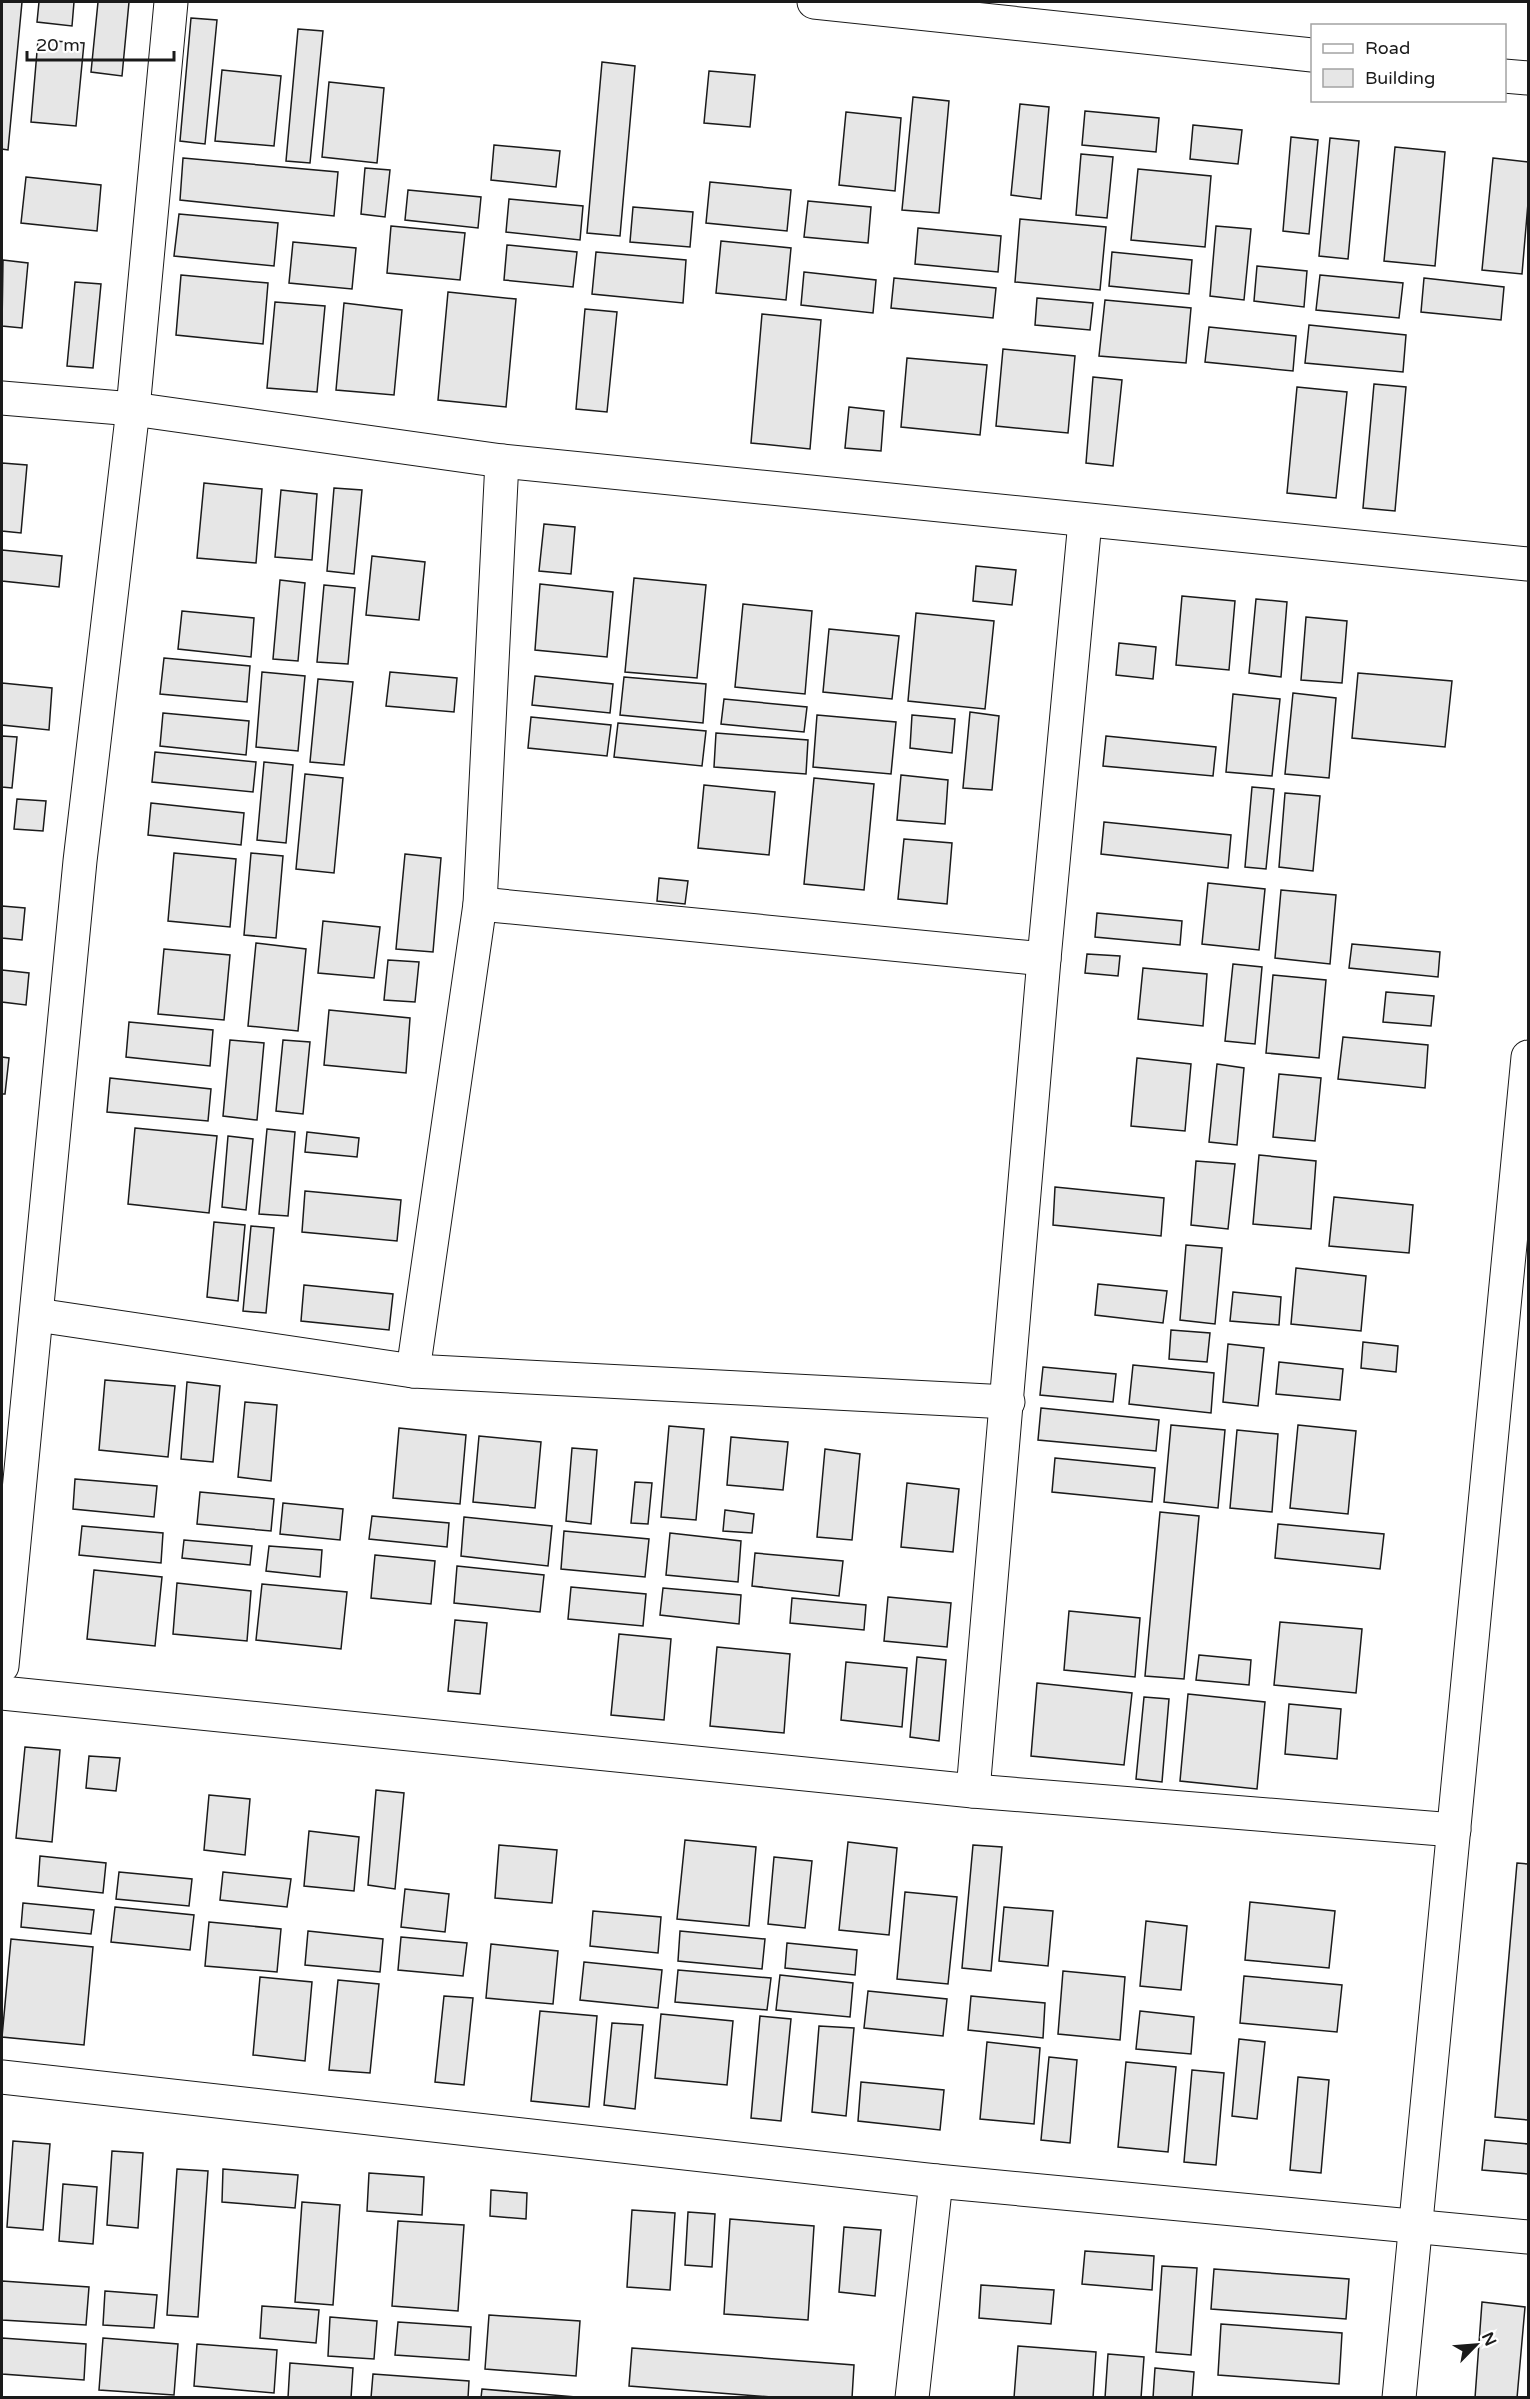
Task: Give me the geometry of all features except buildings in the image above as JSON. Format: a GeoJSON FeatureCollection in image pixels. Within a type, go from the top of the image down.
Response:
{"type":"FeatureCollection","features":[{"type":"Feature","properties":{"kind":"street"},"geometry":{"type":"LineString","coordinates":[[2,1666],[80,861],[133,409],[171,2]]}},
{"type":"Feature","properties":{"kind":"street"},"geometry":{"type":"LineString","coordinates":[[814,2],[1311,55]]}},
{"type":"Feature","properties":{"kind":"street"},"geometry":{"type":"LineString","coordinates":[[1506,76],[1528,78]]}},
{"type":"Feature","properties":{"kind":"street"},"geometry":{"type":"LineString","coordinates":[[2,398],[133,409],[502,461],[1528,564]]}},
{"type":"Feature","properties":{"kind":"street"},"geometry":{"type":"LineString","coordinates":[[413,1371],[480,904],[502,461]]}},
{"type":"Feature","properties":{"kind":"street"},"geometry":{"type":"LineString","coordinates":[[973,1791],[1044,959],[1085,521]]}},
{"type":"Feature","properties":{"kind":"street"},"geometry":{"type":"LineString","coordinates":[[480,904],[1044,959]]}},
{"type":"Feature","properties":{"kind":"street"},"geometry":{"type":"LineString","coordinates":[[1399,2397],[1528,1057]]}},
{"type":"Feature","properties":{"kind":"street"},"geometry":{"type":"LineString","coordinates":[[37,1315],[413,1371],[1008,1402]]}},
{"type":"Feature","properties":{"kind":"street"},"geometry":{"type":"LineString","coordinates":[[2,1693],[973,1791],[1454,1830]]}},
{"type":"Feature","properties":{"kind":"street"},"geometry":{"type":"LineString","coordinates":[[2,2076],[936,2181],[1528,2237]]}},
{"type":"Feature","properties":{"kind":"street"},"geometry":{"type":"LineString","coordinates":[[912,2397],[936,2181]]}}]}
